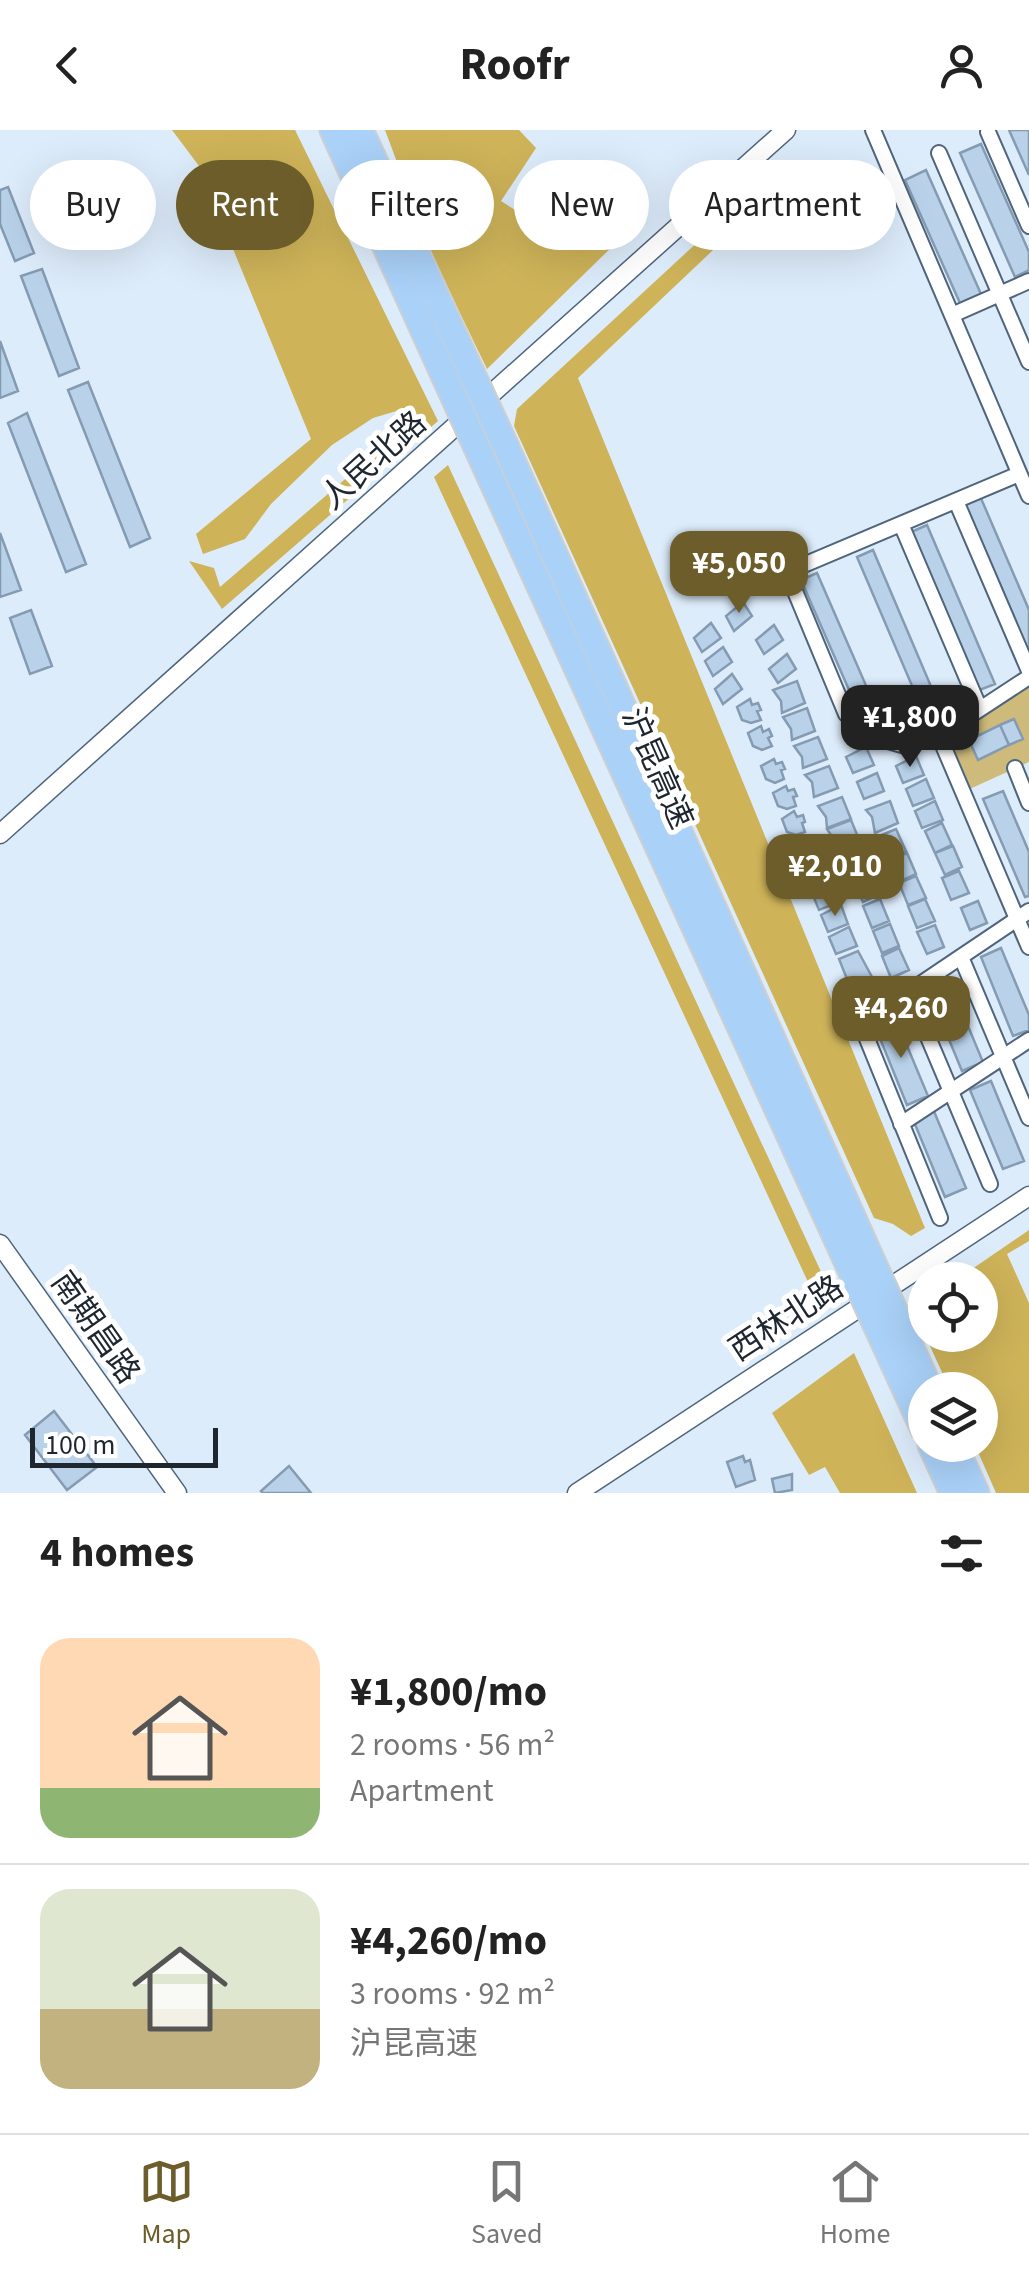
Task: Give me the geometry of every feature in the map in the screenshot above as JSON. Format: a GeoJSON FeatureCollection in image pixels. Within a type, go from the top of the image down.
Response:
{"type":"FeatureCollection","features":[{"type":"Feature","properties":{"kind":"highway"},"geometry":{"type":"LineString","coordinates":[[330,130],[348,160]]}},
{"type":"Feature","properties":{"kind":"highway","name":"沪昆高速"},"geometry":{"type":"LineString","coordinates":[[360,130],[370,160]]}},
{"type":"Feature","properties":{"kind":"highway"},"geometry":{"type":"LineString","coordinates":[[372,130],[379,160]]}},
{"type":"Feature","properties":{"kind":"highway","name":"沪昆高速"},"geometry":{"type":"LineString","coordinates":[[401,250],[455,368],[483,461],[813,1158],[921,1372]]}},
{"type":"Feature","properties":{"kind":"highway","name":"沪昆高速"},"geometry":{"type":"LineString","coordinates":[[455,368],[505,445],[813,1158],[908,1390]]}},
{"type":"Feature","properties":{"kind":"highway"},"geometry":{"type":"LineString","coordinates":[[939,1462],[953,1493]]}},
{"type":"Feature","properties":{"kind":"highway"},"geometry":{"type":"LineString","coordinates":[[962,1462],[976,1493]]}},
{"type":"Feature","properties":{"kind":"main road","name":"人民北路"},"geometry":{"type":"LineString","coordinates":[[0,834],[786,130]]}},
{"type":"Feature","properties":{"kind":"main road","name":"西林北路"},"geometry":{"type":"LineString","coordinates":[[578,1493],[1029,1196]]}},
{"type":"Feature","properties":{"kind":"main road","name":"南期昌路"},"geometry":{"type":"LineString","coordinates":[[0,1244],[177,1493]]}},
{"type":"Feature","properties":{"kind":"street"},"geometry":{"type":"LineString","coordinates":[[873,130],[1026,486],[956,500],[787,572],[846,714],[868,735],[902,745],[939,736],[1029,674],[956,500]]}},
{"type":"Feature","properties":{"kind":"street"},"geometry":{"type":"LineString","coordinates":[[988,132],[1029,226]]}},
{"type":"Feature","properties":{"kind":"street"},"geometry":{"type":"LineString","coordinates":[[939,153],[1029,362]]}},
{"type":"Feature","properties":{"kind":"street"},"geometry":{"type":"LineString","coordinates":[[952,315],[1029,281]]}},
{"type":"Feature","properties":{"kind":"street"},"geometry":{"type":"LineString","coordinates":[[901,524],[980,709]]}},
{"type":"Feature","properties":{"kind":"street"},"geometry":{"type":"LineString","coordinates":[[939,736],[1023,915],[1029,947]]}},
{"type":"Feature","properties":{"kind":"street"},"geometry":{"type":"LineString","coordinates":[[1015,768],[1029,802]]}},
{"type":"Feature","properties":{"kind":"street"},"geometry":{"type":"LineString","coordinates":[[940,1218],[861,1024],[1023,915]]}},
{"type":"Feature","properties":{"kind":"street"},"geometry":{"type":"LineString","coordinates":[[961,957],[1029,1118]]}},
{"type":"Feature","properties":{"kind":"street"},"geometry":{"type":"LineString","coordinates":[[910,992],[990,1184]]}},
{"type":"Feature","properties":{"kind":"street"},"geometry":{"type":"LineString","coordinates":[[901,1124],[1029,1040]]}},
{"type":"Feature","properties":{"kind":"shaded area"},"geometry":{"type":"Polygon","coordinates":[[[172,130],[295,130],[310,160],[194,160],[172,130]]]}},
{"type":"Feature","properties":{"kind":"shaded area"},"geometry":{"type":"Polygon","coordinates":[[[385,130],[519,130],[536,148],[528,160],[514,160],[514,181],[501,201],[514,209],[514,250],[609,250],[487,369],[430,250],[494,250],[494,160],[396,160],[385,130]]]}},
{"type":"Feature","properties":{"kind":"shaded area"},"geometry":{"type":"Polygon","coordinates":[[[314,169],[334,209],[334,250],[354,250],[438,421],[222,609],[189,561],[214,568],[220,587],[409,424],[400,410],[373,418],[332,445],[271,504],[245,539],[203,554],[196,534],[311,439],[233,250],[314,250],[314,169]]]}},
{"type":"Feature","properties":{"kind":"shaded area"},"geometry":{"type":"Polygon","coordinates":[[[689,250],[713,250],[578,378],[925,1228],[911,1236],[874,1218],[514,426],[517,409],[689,250]]]}},
{"type":"Feature","properties":{"kind":"shaded area"},"geometry":{"type":"Polygon","coordinates":[[[448,465],[829,1289],[815,1297],[434,477],[448,465]]]}},
{"type":"Feature","properties":{"kind":"shaded area"},"geometry":{"type":"Polygon","coordinates":[[[1029,677],[1029,762],[963,792],[939,736],[1029,677]]]}},
{"type":"Feature","properties":{"kind":"shaded area"},"geometry":{"type":"Polygon","coordinates":[[[1029,1230],[1029,1241],[1007,1254],[1029,1303],[1029,1493],[996,1493],[982,1462],[998,1462],[998,1372],[942,1372],[933,1352],[998,1352],[998,1262],[982,1262],[1029,1230]]]}},
{"type":"Feature","properties":{"kind":"shaded area"},"geometry":{"type":"Polygon","coordinates":[[[854,1353],[917,1493],[840,1493],[825,1467],[809,1475],[772,1413],[854,1353]]]}},
{"type":"Feature","properties":{"kind":"building"},"geometry":{"type":"Polygon","coordinates":[[[1009,130],[1029,130],[1029,175],[1009,130]]]}},
{"type":"Feature","properties":{"kind":"building"},"geometry":{"type":"Polygon","coordinates":[[[981,144],[1029,252],[1029,270],[1015,277],[960,153],[981,144]]]}},
{"type":"Feature","properties":{"kind":"building"},"geometry":{"type":"Polygon","coordinates":[[[926,170],[981,294],[960,303],[905,180],[926,170]]]}},
{"type":"Feature","properties":{"kind":"building"},"geometry":{"type":"Polygon","coordinates":[[[8,187],[34,253],[15,261],[0,224],[0,190],[8,187]]]}},
{"type":"Feature","properties":{"kind":"building"},"geometry":{"type":"Polygon","coordinates":[[[42,269],[79,368],[59,376],[21,276],[42,269]]]}},
{"type":"Feature","properties":{"kind":"building"},"geometry":{"type":"Polygon","coordinates":[[[0,341],[18,391],[0,398],[0,341]]]}},
{"type":"Feature","properties":{"kind":"building"},"geometry":{"type":"Polygon","coordinates":[[[88,382],[150,538],[130,547],[68,390],[88,382]]]}},
{"type":"Feature","properties":{"kind":"building"},"geometry":{"type":"Polygon","coordinates":[[[27,413],[86,564],[66,572],[8,423],[27,413]]]}},
{"type":"Feature","properties":{"kind":"building"},"geometry":{"type":"Polygon","coordinates":[[[980,496],[1029,610],[1029,659],[962,504],[980,496]]]}},
{"type":"Feature","properties":{"kind":"building"},"geometry":{"type":"Polygon","coordinates":[[[927,525],[995,684],[977,691],[909,533],[927,525]]]}},
{"type":"Feature","properties":{"kind":"building"},"geometry":{"type":"Polygon","coordinates":[[[0,533],[21,590],[0,597],[0,533]]]}},
{"type":"Feature","properties":{"kind":"building"},"geometry":{"type":"Polygon","coordinates":[[[873,550],[944,717],[927,724],[926,721],[907,727],[881,727],[860,715],[801,580],[817,573],[874,704],[913,688],[857,557],[873,550]]]}},
{"type":"Feature","properties":{"kind":"building"},"geometry":{"type":"Polygon","coordinates":[[[743,602],[752,616],[734,631],[726,616],[743,602]]]}},
{"type":"Feature","properties":{"kind":"building"},"geometry":{"type":"Polygon","coordinates":[[[31,610],[52,666],[30,674],[10,618],[31,610]]]}},
{"type":"Feature","properties":{"kind":"building"},"geometry":{"type":"Polygon","coordinates":[[[711,623],[721,638],[702,652],[694,638],[711,623]]]}},
{"type":"Feature","properties":{"kind":"building"},"geometry":{"type":"Polygon","coordinates":[[[774,625],[783,640],[764,654],[756,640],[774,625]]]}},
{"type":"Feature","properties":{"kind":"building"},"geometry":{"type":"Polygon","coordinates":[[[723,647],[732,662],[713,676],[705,661],[723,647]]]}},
{"type":"Feature","properties":{"kind":"building"},"geometry":{"type":"Polygon","coordinates":[[[787,654],[796,669],[778,683],[769,669],[787,654]]]}},
{"type":"Feature","properties":{"kind":"building"},"geometry":{"type":"Polygon","coordinates":[[[732,674],[742,689],[723,704],[715,689],[732,674]]]}},
{"type":"Feature","properties":{"kind":"building"},"geometry":{"type":"Polygon","coordinates":[[[797,681],[805,703],[782,713],[781,701],[773,690],[797,681]]]}},
{"type":"Feature","properties":{"kind":"building"},"geometry":{"type":"Polygon","coordinates":[[[750,699],[761,710],[757,711],[761,720],[751,723],[742,720],[737,707],[750,699]]]}},
{"type":"Feature","properties":{"kind":"building"},"geometry":{"type":"Polygon","coordinates":[[[807,708],[815,731],[792,740],[791,729],[783,717],[807,708]]]}},
{"type":"Feature","properties":{"kind":"building"},"geometry":{"type":"Polygon","coordinates":[[[1014,719],[1023,739],[1009,745],[1000,725],[1014,719]]]}},
{"type":"Feature","properties":{"kind":"building"},"geometry":{"type":"Polygon","coordinates":[[[1000,725],[1009,745],[978,760],[969,740],[1000,725]]]}},
{"type":"Feature","properties":{"kind":"building"},"geometry":{"type":"Polygon","coordinates":[[[761,726],[763,732],[769,729],[772,736],[768,738],[772,746],[762,750],[753,746],[748,733],[761,726]]]}},
{"type":"Feature","properties":{"kind":"building"},"geometry":{"type":"Polygon","coordinates":[[[818,737],[827,759],[803,768],[802,757],[794,746],[818,737]]]}},
{"type":"Feature","properties":{"kind":"building"},"geometry":{"type":"Polygon","coordinates":[[[866,747],[874,765],[853,773],[846,757],[866,747]]]}},
{"type":"Feature","properties":{"kind":"building"},"geometry":{"type":"Polygon","coordinates":[[[916,756],[924,775],[903,783],[896,766],[916,756]]]}},
{"type":"Feature","properties":{"kind":"building"},"geometry":{"type":"Polygon","coordinates":[[[774,759],[776,764],[782,762],[785,769],[781,770],[784,779],[775,783],[766,779],[761,766],[774,759]]]}},
{"type":"Feature","properties":{"kind":"building"},"geometry":{"type":"Polygon","coordinates":[[[829,766],[838,788],[814,797],[812,782],[805,775],[829,766]]]}},
{"type":"Feature","properties":{"kind":"building"},"geometry":{"type":"Polygon","coordinates":[[[877,773],[884,791],[864,799],[857,782],[877,773]]]}},
{"type":"Feature","properties":{"kind":"building"},"geometry":{"type":"Polygon","coordinates":[[[926,779],[934,798],[913,806],[906,789],[926,779]]]}},
{"type":"Feature","properties":{"kind":"building"},"geometry":{"type":"Polygon","coordinates":[[[786,786],[788,791],[794,789],[797,796],[793,797],[796,806],[787,809],[778,806],[773,793],[786,786]]]}},
{"type":"Feature","properties":{"kind":"building"},"geometry":{"type":"Polygon","coordinates":[[[1003,791],[1029,852],[1029,896],[1025,897],[983,799],[1003,791]]]}},
{"type":"Feature","properties":{"kind":"building"},"geometry":{"type":"Polygon","coordinates":[[[842,797],[851,819],[827,828],[826,817],[818,806],[842,797]]]}},
{"type":"Feature","properties":{"kind":"building"},"geometry":{"type":"Polygon","coordinates":[[[890,801],[898,823],[875,833],[872,817],[866,810],[890,801]]]}},
{"type":"Feature","properties":{"kind":"building"},"geometry":{"type":"Polygon","coordinates":[[[935,801],[943,820],[922,828],[915,811],[935,801]]]}},
{"type":"Feature","properties":{"kind":"building"},"geometry":{"type":"Polygon","coordinates":[[[794,811],[797,817],[803,815],[805,822],[805,832],[796,835],[787,832],[782,819],[794,811]]]}},
{"type":"Feature","properties":{"kind":"building"},"geometry":{"type":"Polygon","coordinates":[[[851,820],[860,842],[836,851],[827,829],[851,820]]]}},
{"type":"Feature","properties":{"kind":"building"},"geometry":{"type":"Polygon","coordinates":[[[942,823],[952,845],[935,853],[925,831],[942,823]]]}},
{"type":"Feature","properties":{"kind":"building"},"geometry":{"type":"Polygon","coordinates":[[[896,829],[906,851],[888,859],[879,836],[896,829]]]}},
{"type":"Feature","properties":{"kind":"building"},"geometry":{"type":"Polygon","coordinates":[[[806,838],[808,843],[814,841],[817,848],[813,849],[816,858],[807,862],[798,858],[793,845],[806,838]]]}},
{"type":"Feature","properties":{"kind":"building"},"geometry":{"type":"Polygon","coordinates":[[[953,846],[962,867],[945,875],[935,853],[953,846]]]}},
{"type":"Feature","properties":{"kind":"building"},"geometry":{"type":"Polygon","coordinates":[[[859,847],[868,869],[851,877],[842,854],[859,847]]]}},
{"type":"Feature","properties":{"kind":"building"},"geometry":{"type":"Polygon","coordinates":[[[907,853],[916,874],[899,882],[890,860],[907,853]]]}},
{"type":"Feature","properties":{"kind":"building"},"geometry":{"type":"Polygon","coordinates":[[[822,860],[830,879],[809,887],[802,870],[822,860]]]}},
{"type":"Feature","properties":{"kind":"building"},"geometry":{"type":"Polygon","coordinates":[[[959,871],[969,893],[951,900],[942,878],[959,871]]]}},
{"type":"Feature","properties":{"kind":"building"},"geometry":{"type":"Polygon","coordinates":[[[870,872],[880,894],[863,902],[853,880],[870,872]]]}},
{"type":"Feature","properties":{"kind":"building"},"geometry":{"type":"Polygon","coordinates":[[[916,876],[926,898],[908,905],[899,883],[916,876]]]}},
{"type":"Feature","properties":{"kind":"building"},"geometry":{"type":"Polygon","coordinates":[[[831,883],[839,902],[819,910],[812,893],[831,883]]]}},
{"type":"Feature","properties":{"kind":"building"},"geometry":{"type":"Polygon","coordinates":[[[880,899],[889,921],[872,928],[863,906],[880,899]]]}},
{"type":"Feature","properties":{"kind":"building"},"geometry":{"type":"Polygon","coordinates":[[[925,899],[935,921],[917,928],[908,906],[925,899]]]}},
{"type":"Feature","properties":{"kind":"building"},"geometry":{"type":"Polygon","coordinates":[[[978,901],[987,923],[970,930],[961,908],[978,901]]]}},
{"type":"Feature","properties":{"kind":"building"},"geometry":{"type":"Polygon","coordinates":[[[841,905],[848,924],[828,932],[821,915],[841,905]]]}},
{"type":"Feature","properties":{"kind":"building"},"geometry":{"type":"Polygon","coordinates":[[[890,924],[899,946],[882,953],[873,931],[890,924]]]}},
{"type":"Feature","properties":{"kind":"building"},"geometry":{"type":"Polygon","coordinates":[[[935,925],[944,947],[927,954],[917,932],[935,925]]]}},
{"type":"Feature","properties":{"kind":"building"},"geometry":{"type":"Polygon","coordinates":[[[849,927],[857,946],[836,954],[829,937],[849,927]]]}},
{"type":"Feature","properties":{"kind":"building"},"geometry":{"type":"Polygon","coordinates":[[[899,948],[909,970],[891,978],[882,956],[899,948]]]}},
{"type":"Feature","properties":{"kind":"building"},"geometry":{"type":"Polygon","coordinates":[[[1001,948],[1029,1015],[1029,1030],[1013,1036],[981,957],[1001,948]]]}},
{"type":"Feature","properties":{"kind":"building"},"geometry":{"type":"Polygon","coordinates":[[[858,951],[872,977],[869,978],[874,991],[855,999],[839,959],[858,951]]]}},
{"type":"Feature","properties":{"kind":"building"},"geometry":{"type":"Polygon","coordinates":[[[950,983],[983,1062],[962,1071],[929,991],[950,983]]]}},
{"type":"Feature","properties":{"kind":"building"},"geometry":{"type":"Polygon","coordinates":[[[895,1017],[928,1096],[907,1105],[875,1026],[895,1017]]]}},
{"type":"Feature","properties":{"kind":"building"},"geometry":{"type":"Polygon","coordinates":[[[991,1081],[1024,1161],[1003,1169],[970,1090],[991,1081]]]}},
{"type":"Feature","properties":{"kind":"building"},"geometry":{"type":"Polygon","coordinates":[[[933,1109],[966,1188],[945,1197],[912,1117],[933,1109]]]}},
{"type":"Feature","properties":{"kind":"building"},"geometry":{"type":"Polygon","coordinates":[[[54,1411],[97,1467],[67,1490],[25,1435],[54,1411]]]}},
{"type":"Feature","properties":{"kind":"building"},"geometry":{"type":"Polygon","coordinates":[[[743,1456],[745,1462],[750,1460],[755,1480],[736,1487],[727,1462],[743,1456]]]}},
{"type":"Feature","properties":{"kind":"building"},"geometry":{"type":"Polygon","coordinates":[[[289,1466],[311,1493],[261,1491],[289,1466]]]}},
{"type":"Feature","properties":{"kind":"building"},"geometry":{"type":"Polygon","coordinates":[[[792,1474],[792,1490],[775,1493],[772,1479],[792,1474]]]}}]}
